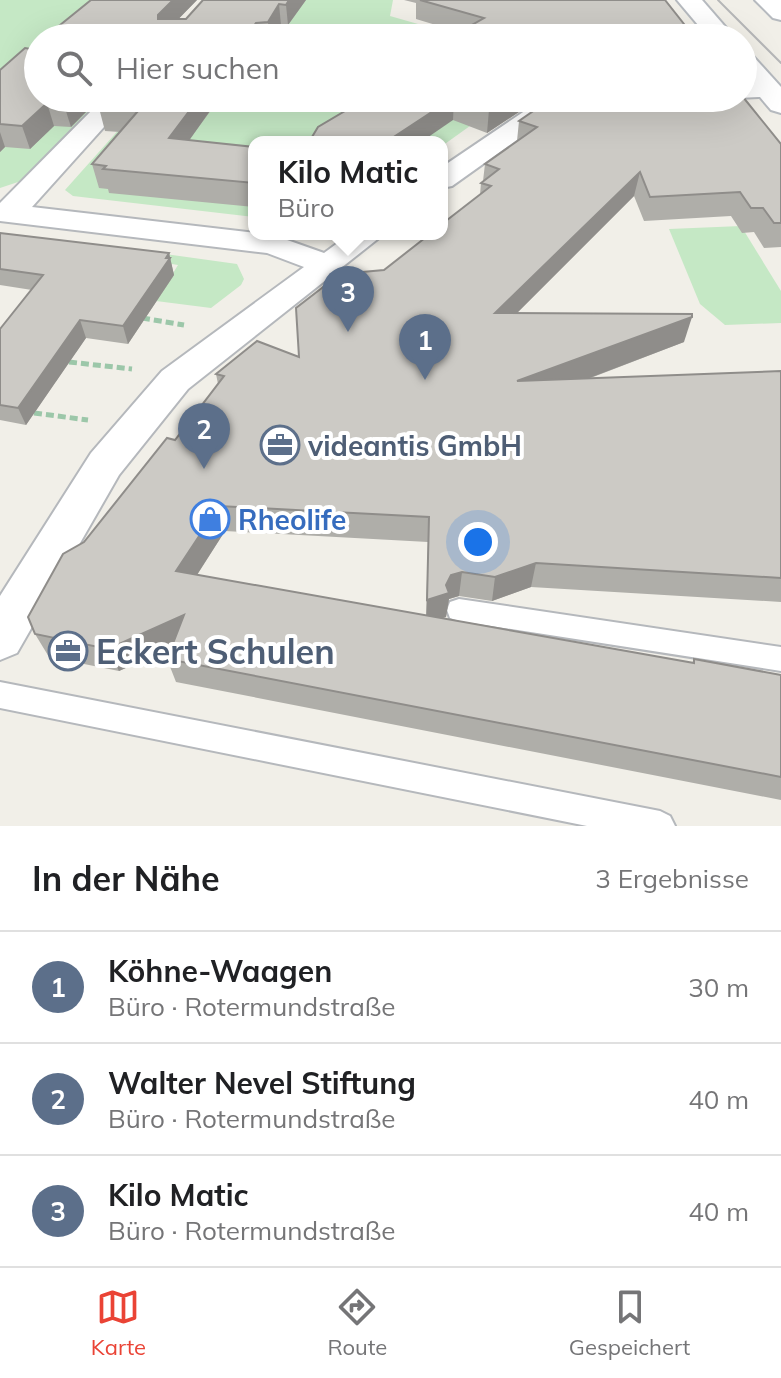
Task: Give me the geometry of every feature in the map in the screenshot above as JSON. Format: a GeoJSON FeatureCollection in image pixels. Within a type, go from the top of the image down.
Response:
{"type":"FeatureCollection","features":[{"type":"Feature","properties":{"kind":"main road"},"geometry":{"type":"LineString","coordinates":[[689,0],[710,24]]}},
{"type":"Feature","properties":{"kind":"main road"},"geometry":{"type":"LineString","coordinates":[[767,0],[781,13]]}},
{"type":"Feature","properties":{"kind":"street"},"geometry":{"type":"LineString","coordinates":[[5,212],[104,112]]}},
{"type":"Feature","properties":{"kind":"street"},"geometry":{"type":"LineString","coordinates":[[448,176],[540,112]]}},
{"type":"Feature","properties":{"kind":"street"},"geometry":{"type":"LineString","coordinates":[[5,212],[273,244],[327,265]]}},
{"type":"Feature","properties":{"kind":"street"},"geometry":{"type":"LineString","coordinates":[[2,631],[105,464],[175,380],[361,240]]}},
{"type":"Feature","properties":{"kind":"lane"},"geometry":{"type":"LineString","coordinates":[[459,610],[781,659]]}},
{"type":"Feature","properties":{"kind":"lane"},"geometry":{"type":"LineString","coordinates":[[0,695],[660,826]]}},
{"type":"Feature","properties":{"kind":"path"},"geometry":{"type":"LineString","coordinates":[[142,318],[190,326]]}},
{"type":"Feature","properties":{"kind":"path"},"geometry":{"type":"LineString","coordinates":[[69,362],[141,370]]}},
{"type":"Feature","properties":{"kind":"path"},"geometry":{"type":"LineString","coordinates":[[34,413],[91,420]]}},
{"type":"Feature","properties":{"kind":"green space"},"geometry":{"type":"Polygon","coordinates":[[[0,0],[194,0],[171,24],[24,24],[24,112],[88,112],[21,181],[0,188],[0,0]]]}},
{"type":"Feature","properties":{"kind":"green space"},"geometry":{"type":"Polygon","coordinates":[[[234,0],[393,0],[390,16],[418,24],[213,24],[234,0]]]}},
{"type":"Feature","properties":{"kind":"green space"},"geometry":{"type":"Polygon","coordinates":[[[135,112],[489,112],[448,142],[448,136],[248,136],[248,216],[73,196],[65,190],[135,112]]]}},
{"type":"Feature","properties":{"kind":"green space"},"geometry":{"type":"Polygon","coordinates":[[[741,226],[781,291],[781,323],[725,325],[700,304],[669,229],[741,226]]]}},
{"type":"Feature","properties":{"kind":"green space"},"geometry":{"type":"Polygon","coordinates":[[[165,254],[237,264],[244,279],[241,285],[211,308],[156,301],[178,265],[160,262],[165,254]]]}},
{"type":"Feature","properties":{"kind":"building"},"geometry":{"type":"Polygon","coordinates":[[[91,0],[173,0],[158,15],[158,19],[186,19],[203,0],[289,0],[286,5],[279,4],[268,22],[255,24],[61,24],[91,0]]]}},
{"type":"Feature","properties":{"kind":"building"},"geometry":{"type":"Polygon","coordinates":[[[420,0],[665,0],[684,24],[474,24],[484,18],[420,0]]]}},
{"type":"Feature","properties":{"kind":"building"},"geometry":{"type":"Polygon","coordinates":[[[24,49],[24,112],[37,112],[22,126],[0,124],[0,70],[24,49]]]}},
{"type":"Feature","properties":{"kind":"building"},"geometry":{"type":"Polygon","coordinates":[[[137,112],[188,112],[169,138],[248,146],[248,182],[103,169],[106,166],[92,164],[137,112]]]}},
{"type":"Feature","properties":{"kind":"building"},"geometry":{"type":"Polygon","coordinates":[[[343,112],[432,112],[395,136],[313,136],[318,127],[343,112]]]}},
{"type":"Feature","properties":{"kind":"building"},"geometry":{"type":"Polygon","coordinates":[[[532,112],[755,112],[781,144],[781,223],[774,223],[763,208],[751,208],[740,192],[650,197],[640,172],[495,313],[692,314],[692,317],[517,381],[781,371],[781,578],[536,563],[495,577],[462,572],[451,575],[446,585],[449,593],[427,600],[429,517],[219,506],[176,571],[694,663],[694,659],[781,675],[781,777],[167,659],[184,615],[108,649],[35,634],[28,617],[63,554],[84,542],[167,438],[175,440],[224,376],[216,374],[257,341],[299,357],[296,308],[340,274],[384,270],[422,240],[448,240],[448,219],[491,186],[481,183],[499,169],[485,164],[537,127],[519,121],[532,112]]]}},
{"type":"Feature","properties":{"kind":"building"},"geometry":{"type":"Polygon","coordinates":[[[0,233],[169,253],[166,258],[170,258],[123,326],[80,320],[18,408],[0,405],[0,329],[43,275],[0,269],[0,233]]]}},
{"type":"Feature","properties":{"kind":"tram line"},"geometry":{"type":"LineString","coordinates":[[718,0],[742,24]]}},
{"type":"Feature","properties":{"kind":"tram line"},"geometry":{"type":"LineString","coordinates":[[757,39],[781,63]]}},
{"type":"Feature","properties":{"kind":"place","name":"Kilo Matic"},"geometry":{"type":"Point","coordinates":[348,332]}},
{"type":"Feature","properties":{"kind":"place","name":"Köhne-Waagen"},"geometry":{"type":"Point","coordinates":[425,380]}},
{"type":"Feature","properties":{"kind":"place","name":"videantis GmbH"},"geometry":{"type":"Point","coordinates":[280,445]}},
{"type":"Feature","properties":{"kind":"place","name":"Walter Nevel Stiftung"},"geometry":{"type":"Point","coordinates":[204,469]}},
{"type":"Feature","properties":{"kind":"place","name":"Rheolife"},"geometry":{"type":"Point","coordinates":[210,519]}},
{"type":"Feature","properties":{"kind":"place","name":"Eckert Schulen"},"geometry":{"type":"Point","coordinates":[68,651]}}]}
